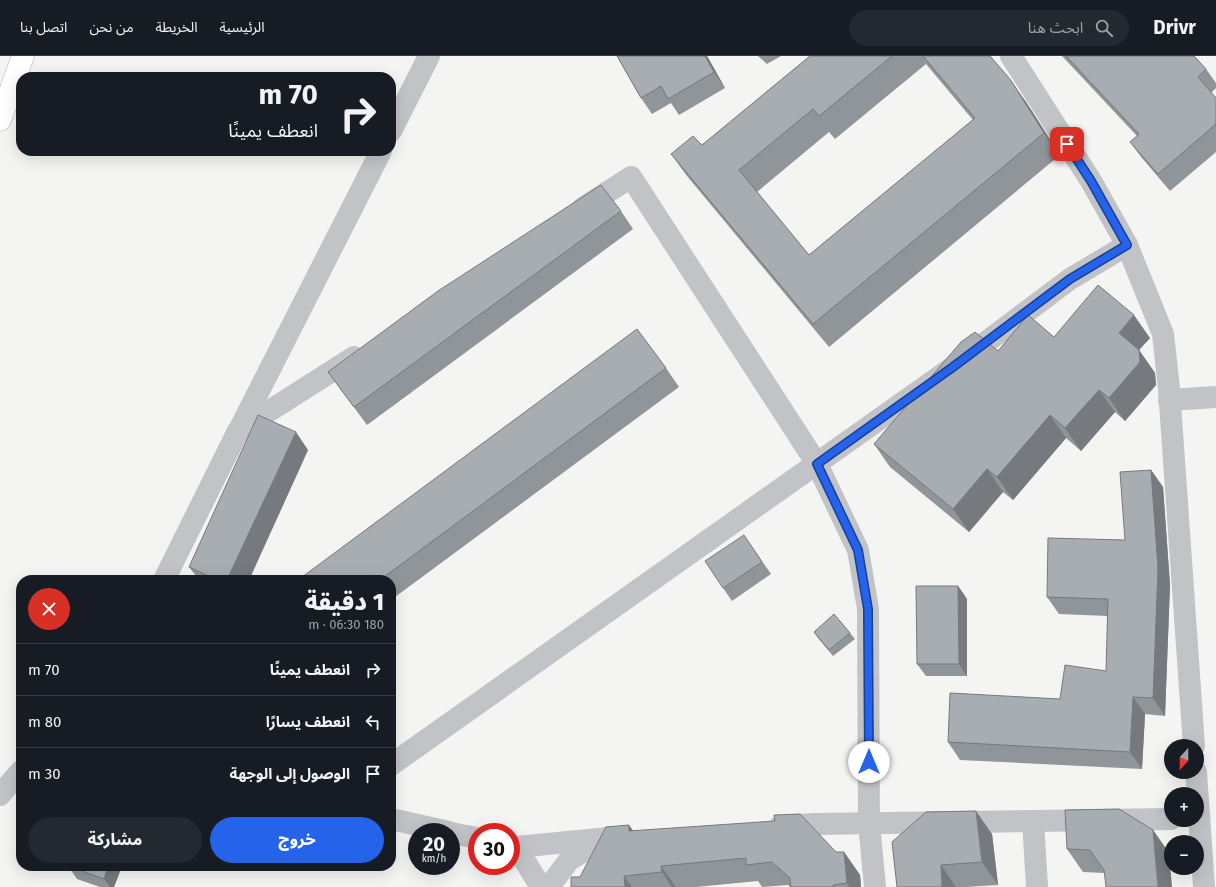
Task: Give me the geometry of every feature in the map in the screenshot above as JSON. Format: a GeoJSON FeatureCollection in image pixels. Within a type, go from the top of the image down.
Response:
{"type":"FeatureCollection","features":[{"type":"Feature","properties":{"kind":"main road"},"geometry":{"type":"LineString","coordinates":[[17,72],[23,56]]}},
{"type":"Feature","properties":{"kind":"main road"},"geometry":{"type":"LineString","coordinates":[[0,120],[16,75]]}},
{"type":"Feature","properties":{"kind":"street"},"geometry":{"type":"LineString","coordinates":[[396,121],[429,56]]}},
{"type":"Feature","properties":{"kind":"street"},"geometry":{"type":"LineString","coordinates":[[1011,56],[1091,181],[1127,245],[1163,334],[1193,739]]}},
{"type":"Feature","properties":{"kind":"street"},"geometry":{"type":"LineString","coordinates":[[166,575],[378,156]]}},
{"type":"Feature","properties":{"kind":"street"},"geometry":{"type":"LineString","coordinates":[[565,220],[631,177],[817,464],[858,550],[868,609],[869,823],[875,887]]}},
{"type":"Feature","properties":{"kind":"street"},"geometry":{"type":"LineString","coordinates":[[396,761],[953,367],[1070,279],[1127,245]]}},
{"type":"Feature","properties":{"kind":"street"},"geometry":{"type":"LineString","coordinates":[[238,431],[368,348]]}},
{"type":"Feature","properties":{"kind":"street"},"geometry":{"type":"LineString","coordinates":[[1169,400],[1216,397]]}},
{"type":"Feature","properties":{"kind":"street"},"geometry":{"type":"LineString","coordinates":[[0,795],[16,777]]}},
{"type":"Feature","properties":{"kind":"street"},"geometry":{"type":"LineString","coordinates":[[760,827],[814,824],[1164,819]]}},
{"type":"Feature","properties":{"kind":"street"},"geometry":{"type":"LineString","coordinates":[[396,820],[409,823]]}},
{"type":"Feature","properties":{"kind":"street"},"geometry":{"type":"LineString","coordinates":[[1033,820],[1038,887]]}},
{"type":"Feature","properties":{"kind":"street"},"geometry":{"type":"LineString","coordinates":[[1199,827],[1204,887]]}},
{"type":"Feature","properties":{"kind":"street"},"geometry":{"type":"LineString","coordinates":[[520,846],[605,838],[644,836]]}},
{"type":"Feature","properties":{"kind":"street"},"geometry":{"type":"LineString","coordinates":[[549,887],[569,860],[605,838]]}},
{"type":"Feature","properties":{"kind":"street"},"geometry":{"type":"LineString","coordinates":[[520,856],[541,887]]}},
{"type":"Feature","properties":{"kind":"building"},"geometry":{"type":"Polygon","coordinates":[[[617,56],[705,56],[714,72],[668,99],[661,86],[641,98],[617,56]]]}},
{"type":"Feature","properties":{"kind":"building"},"geometry":{"type":"Polygon","coordinates":[[[810,56],[892,56],[819,116],[813,109],[739,170],[809,255],[975,118],[923,56],[990,56],[1010,79],[1044,133],[813,324],[671,154],[693,136],[702,145],[810,56]]]}},
{"type":"Feature","properties":{"kind":"building"},"geometry":{"type":"Polygon","coordinates":[[[1066,56],[1194,56],[1206,69],[1198,77],[1216,98],[1216,124],[1158,174],[1130,142],[1139,134],[1066,56]]]}},
{"type":"Feature","properties":{"kind":"building"},"geometry":{"type":"Polygon","coordinates":[[[601,185],[621,211],[354,407],[328,372],[438,291],[601,185]]]}},
{"type":"Feature","properties":{"kind":"building"},"geometry":{"type":"Polygon","coordinates":[[[1098,285],[1134,315],[1119,333],[1139,350],[1140,362],[1109,398],[1099,390],[1065,428],[1050,415],[997,477],[987,469],[953,509],[874,444],[961,342],[975,332],[998,351],[1028,315],[1054,337],[1098,285]]]}},
{"type":"Feature","properties":{"kind":"building"},"geometry":{"type":"Polygon","coordinates":[[[637,329],[666,368],[387,575],[305,575],[637,329]]]}},
{"type":"Feature","properties":{"kind":"building"},"geometry":{"type":"Polygon","coordinates":[[[258,415],[296,432],[229,575],[207,575],[189,567],[258,415]]]}},
{"type":"Feature","properties":{"kind":"building"},"geometry":{"type":"Polygon","coordinates":[[[1151,470],[1158,568],[1153,698],[1133,697],[1130,752],[948,742],[950,693],[1060,699],[1065,665],[1106,671],[1108,599],[1047,597],[1048,538],[1125,540],[1120,472],[1151,470]]]}},
{"type":"Feature","properties":{"kind":"building"},"geometry":{"type":"Polygon","coordinates":[[[744,535],[762,562],[723,588],[705,561],[744,535]]]}},
{"type":"Feature","properties":{"kind":"building"},"geometry":{"type":"Polygon","coordinates":[[[916,586],[958,586],[959,664],[917,664],[916,586]]]}},
{"type":"Feature","properties":{"kind":"building"},"geometry":{"type":"Polygon","coordinates":[[[834,614],[850,633],[829,650],[814,632],[834,614]]]}},
{"type":"Feature","properties":{"kind":"building"},"geometry":{"type":"Polygon","coordinates":[[[1119,809],[1153,830],[1158,887],[1106,887],[1104,870],[1090,850],[1067,849],[1065,810],[1119,809]]]}},
{"type":"Feature","properties":{"kind":"building"},"geometry":{"type":"Polygon","coordinates":[[[976,811],[982,862],[941,865],[942,887],[897,887],[892,842],[926,812],[976,811]]]}},
{"type":"Feature","properties":{"kind":"building"},"geometry":{"type":"Polygon","coordinates":[[[800,814],[836,852],[844,852],[847,883],[833,885],[833,887],[791,887],[790,878],[772,862],[746,865],[746,858],[661,866],[662,872],[624,876],[625,887],[571,887],[571,877],[580,877],[606,827],[629,825],[629,831],[775,821],[774,815],[800,814]]]}},
{"type":"Feature","properties":{"kind":"building"},"geometry":{"type":"Polygon","coordinates":[[[82,871],[106,871],[104,879],[82,871]]]}},
{"type":"Feature","properties":{"kind":"route"},"geometry":{"type":"LineString","coordinates":[[869,762],[868,609],[858,550],[817,464],[953,367],[1070,279],[1127,245],[1091,181],[1067,144]]}}]}
